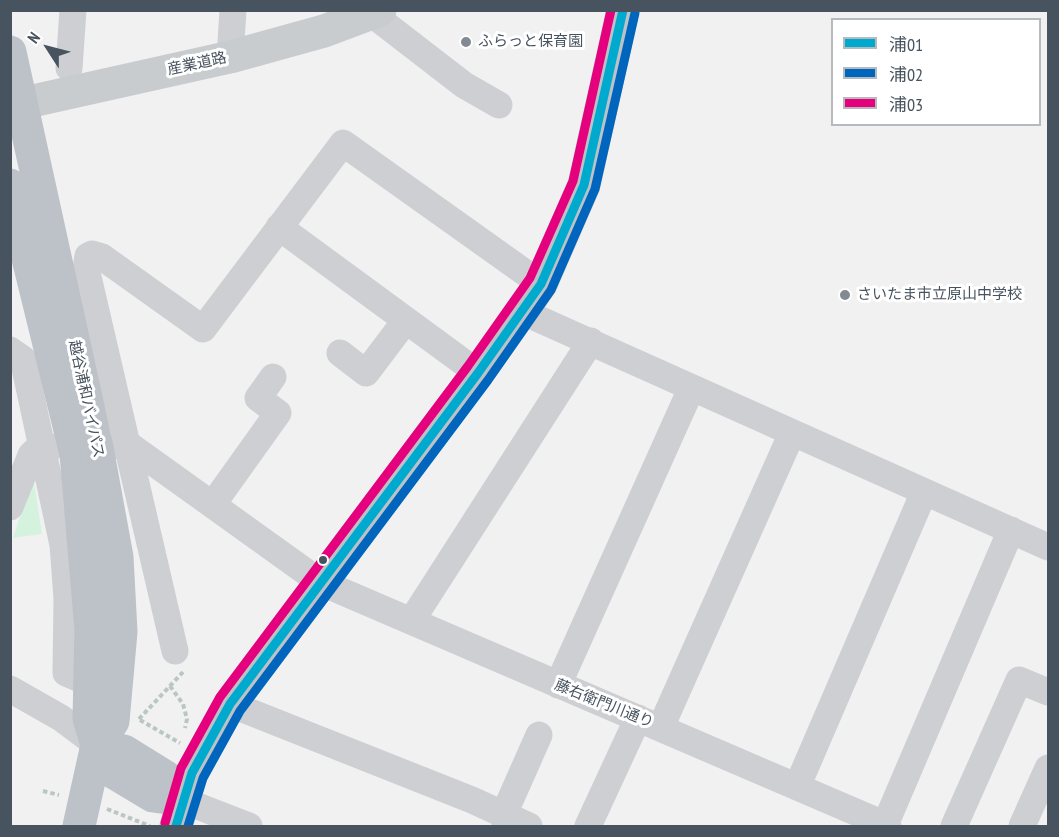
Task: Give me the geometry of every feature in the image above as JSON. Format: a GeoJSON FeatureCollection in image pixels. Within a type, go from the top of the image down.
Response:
{"type":"FeatureCollection","features":[{"type":"Feature","properties":{"kind":"highway"},"geometry":{"type":"LineString","coordinates":[[97,745],[113,772],[179,813],[207,741],[230,704],[478,373],[541,284],[584,185],[603,111],[623,10]]}},
{"type":"Feature","properties":{"kind":"highway","name":"越谷浦和バイパス"},"geometry":{"type":"LineString","coordinates":[[10,52],[17,104],[100,447],[117,557],[121,632],[113,721],[97,745],[78,815]]}},
{"type":"Feature","properties":{"kind":"highway","name":"越谷浦和バイパス"},"geometry":{"type":"LineString","coordinates":[[10,185],[100,447],[88,577],[89,718],[97,745]]}},
{"type":"Feature","properties":{"kind":"main road","name":"産業道路"},"geometry":{"type":"LineString","coordinates":[[17,104],[230,57],[376,13]]}},
{"type":"Feature","properties":{"kind":"street"},"geometry":{"type":"LineString","coordinates":[[69,68],[74,10]]}},
{"type":"Feature","properties":{"kind":"street"},"geometry":{"type":"LineString","coordinates":[[230,57],[233,10]]}},
{"type":"Feature","properties":{"kind":"street"},"geometry":{"type":"LineString","coordinates":[[376,13],[464,85],[499,105]]}},
{"type":"Feature","properties":{"kind":"street"},"geometry":{"type":"LineString","coordinates":[[181,656],[100,447],[86,268],[87,256],[92,254],[102,257],[203,329],[343,143],[541,284]]}},
{"type":"Feature","properties":{"kind":"street"},"geometry":{"type":"LineString","coordinates":[[279,227],[478,373]]}},
{"type":"Feature","properties":{"kind":"street"},"geometry":{"type":"LineString","coordinates":[[523,312],[1048,547]]}},
{"type":"Feature","properties":{"kind":"street"},"geometry":{"type":"LineString","coordinates":[[340,353],[366,373],[406,320]]}},
{"type":"Feature","properties":{"kind":"street"},"geometry":{"type":"LineString","coordinates":[[412,620],[591,341]]}},
{"type":"Feature","properties":{"kind":"street"},"geometry":{"type":"LineString","coordinates":[[10,350],[23,359],[63,545],[68,598],[65,668],[69,676],[90,684]]}},
{"type":"Feature","properties":{"kind":"street"},"geometry":{"type":"LineString","coordinates":[[213,504],[278,413],[258,398],[273,377]]}},
{"type":"Feature","properties":{"kind":"street"},"geometry":{"type":"LineString","coordinates":[[558,685],[691,389]]}},
{"type":"Feature","properties":{"kind":"street"},"geometry":{"type":"LineString","coordinates":[[588,826],[650,723],[792,433]]}},
{"type":"Feature","properties":{"kind":"street"},"geometry":{"type":"LineString","coordinates":[[10,507],[21,475],[31,455],[40,446],[100,447]]}},
{"type":"Feature","properties":{"kind":"street","name":"藤右衛門川通り"},"geometry":{"type":"LineString","coordinates":[[100,447],[213,504],[320,582],[887,826]]}},
{"type":"Feature","properties":{"kind":"street"},"geometry":{"type":"LineString","coordinates":[[797,787],[924,492]]}},
{"type":"Feature","properties":{"kind":"street"},"geometry":{"type":"LineString","coordinates":[[887,826],[1011,530]]}},
{"type":"Feature","properties":{"kind":"street"},"geometry":{"type":"LineString","coordinates":[[954,826],[1018,680],[1048,692]]}},
{"type":"Feature","properties":{"kind":"street"},"geometry":{"type":"LineString","coordinates":[[10,689],[61,718],[97,745]]}},
{"type":"Feature","properties":{"kind":"street"},"geometry":{"type":"LineString","coordinates":[[230,704],[504,820],[529,826]]}},
{"type":"Feature","properties":{"kind":"street"},"geometry":{"type":"LineString","coordinates":[[504,820],[539,735]]}},
{"type":"Feature","properties":{"kind":"street"},"geometry":{"type":"LineString","coordinates":[[1022,826],[1048,768]]}},
{"type":"Feature","properties":{"kind":"street"},"geometry":{"type":"LineString","coordinates":[[179,813],[249,826]]}},
{"type":"Feature","properties":{"kind":"path"},"geometry":{"type":"LineString","coordinates":[[139,720],[182,673],[181,656]]}},
{"type":"Feature","properties":{"kind":"path"},"geometry":{"type":"LineString","coordinates":[[170,686],[180,696],[187,719],[180,743]]}},
{"type":"Feature","properties":{"kind":"path"},"geometry":{"type":"LineString","coordinates":[[130,719],[139,720],[185,748]]}},
{"type":"Feature","properties":{"kind":"path"},"geometry":{"type":"LineString","coordinates":[[43,791],[78,815],[151,826]]}},
{"type":"Feature","properties":{"kind":"green space"},"geometry":{"type":"Polygon","coordinates":[[[33,475],[42,534],[13,538],[33,475]]]}},
{"type":"Feature","properties":{"kind":"transit line","name":"浦03"},"geometry":{"type":"LineString","coordinates":[[165,823],[181,768],[220,697],[468,366],[530,278],[573,181],[611,10]]}},
{"type":"Feature","properties":{"kind":"transit line","name":"浦01"},"geometry":{"type":"LineString","coordinates":[[176,826],[192,773],[230,704],[478,373],[541,284],[584,185],[623,10]]}},
{"type":"Feature","properties":{"kind":"transit line","name":"浦02"},"geometry":{"type":"LineString","coordinates":[[188,826],[203,778],[240,711],[488,380],[551,290],[595,189],[635,13]]}},
{"type":"Feature","properties":{"kind":"place","name":"ふらっと保育園"},"geometry":{"type":"Point","coordinates":[466,42]}},
{"type":"Feature","properties":{"kind":"place","name":"さいたま市立原山中学校"},"geometry":{"type":"Point","coordinates":[845,295]}}]}
